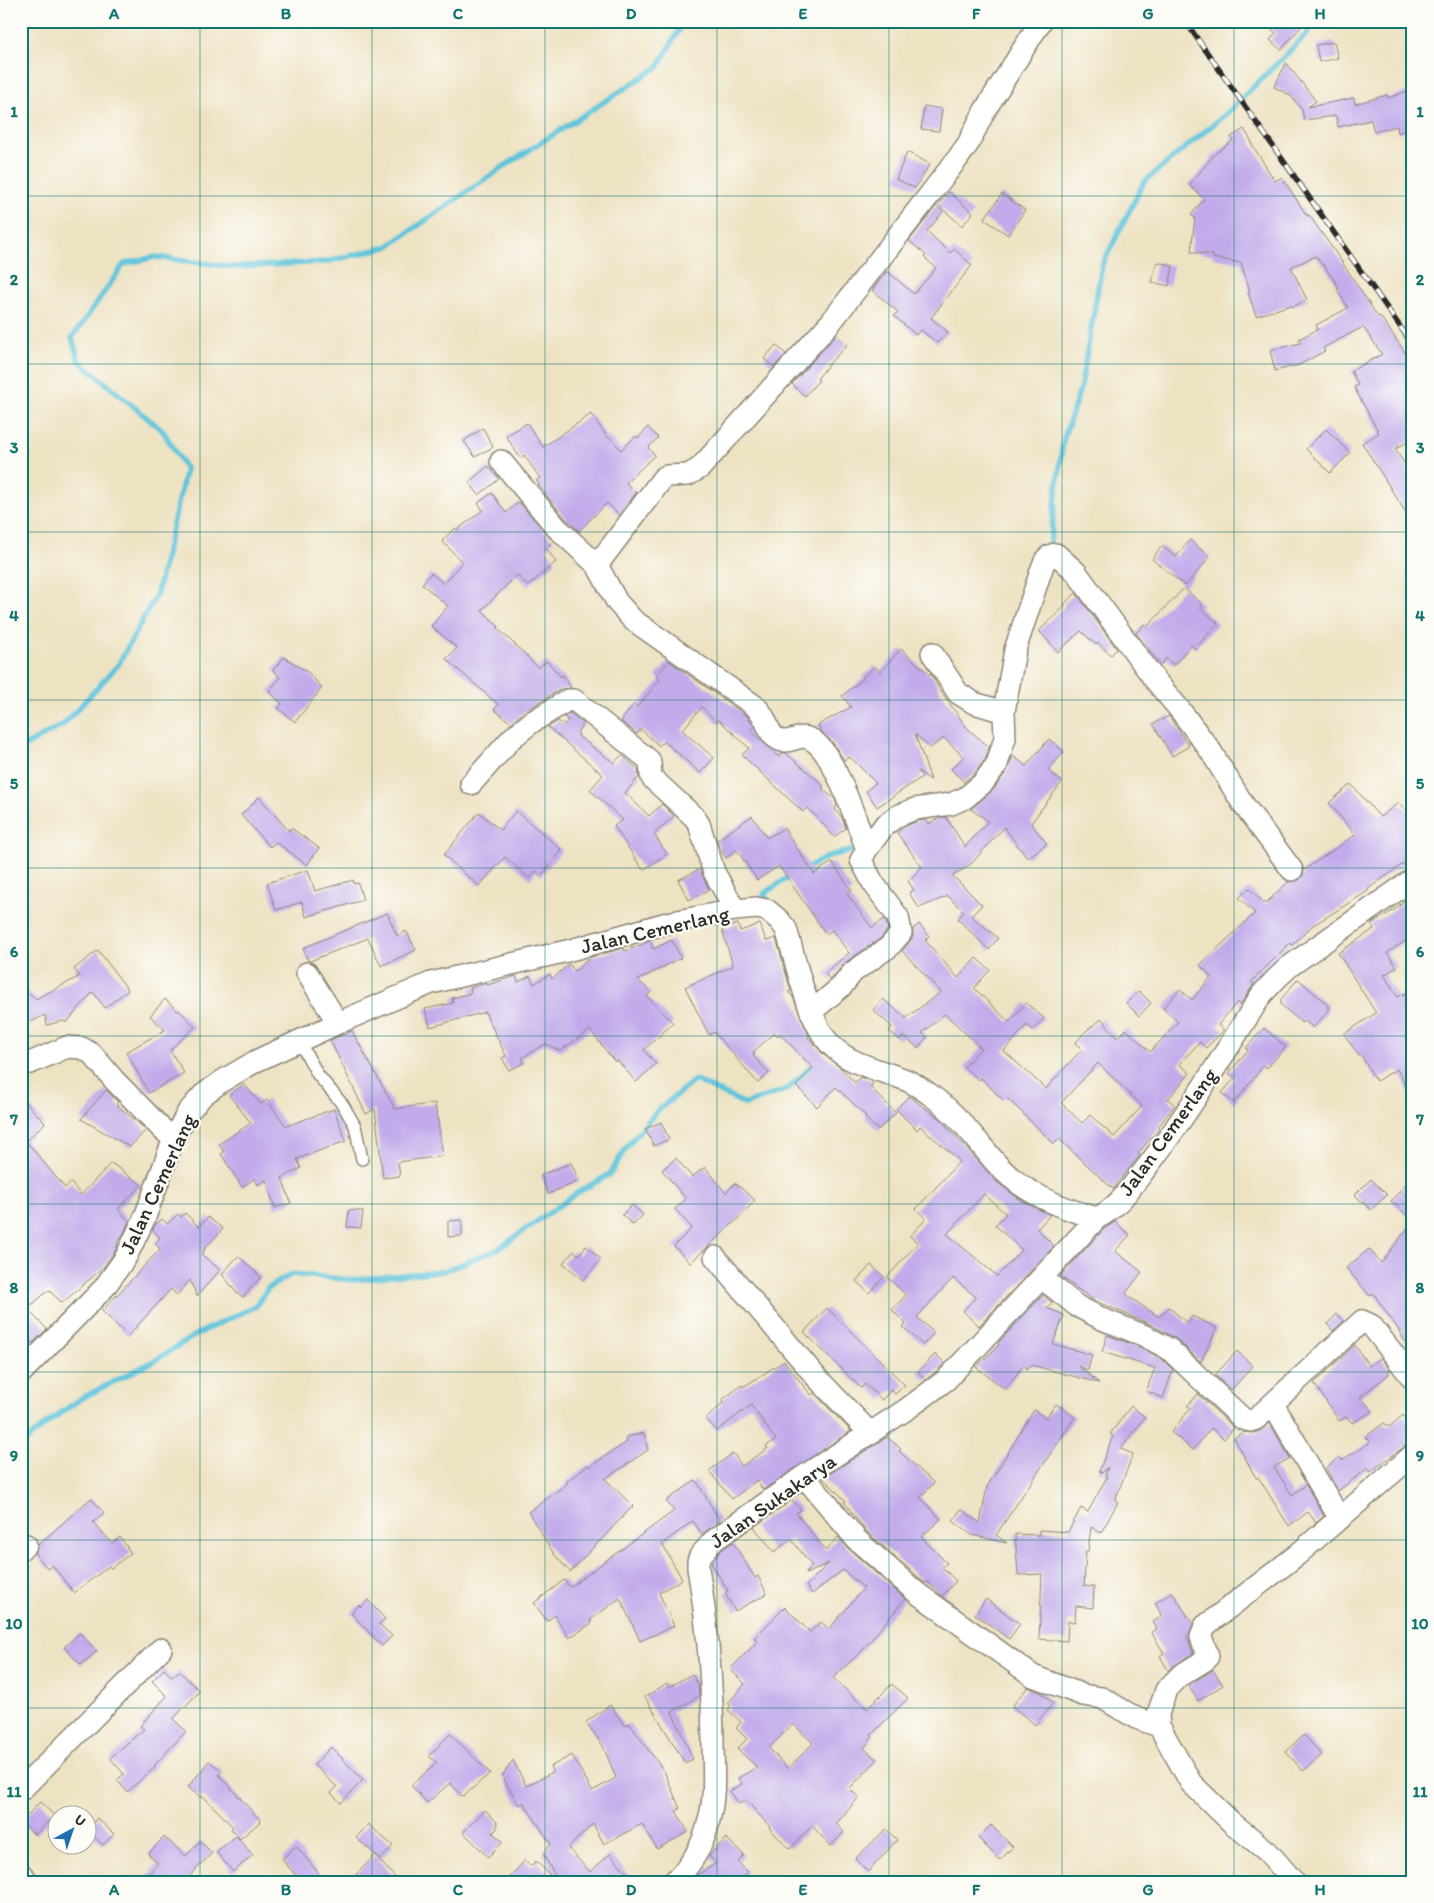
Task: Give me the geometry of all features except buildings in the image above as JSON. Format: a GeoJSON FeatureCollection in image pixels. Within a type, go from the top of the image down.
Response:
{"type":"FeatureCollection","features":[{"type":"Feature","properties":{"kind":"street"},"geometry":{"type":"LineString","coordinates":[[597,565],[663,478],[667,476],[688,475],[700,468],[831,322],[968,144],[984,110],[1041,21]]}},
{"type":"Feature","properties":{"kind":"street"},"geometry":{"type":"LineString","coordinates":[[501,462],[557,528],[597,565],[617,602],[632,620],[755,706],[776,738],[790,741],[799,736],[814,740],[818,744],[839,778],[867,849]]}},
{"type":"Feature","properties":{"kind":"street"},"geometry":{"type":"LineString","coordinates":[[811,1012],[842,986],[853,972],[890,948],[901,933],[898,917],[873,883],[861,860],[884,826],[897,816],[915,808],[951,804],[965,798],[983,783],[996,764],[1005,738],[1004,712],[1015,650],[1042,568],[1046,558],[1051,555],[1056,554],[1076,572],[1154,680],[1180,710],[1210,750],[1243,804],[1292,870]]}},
{"type":"Feature","properties":{"kind":"street"},"geometry":{"type":"LineString","coordinates":[[932,653],[958,693],[974,703],[1004,712]]}},
{"type":"Feature","properties":{"kind":"street"},"geometry":{"type":"LineString","coordinates":[[471,784],[512,738],[532,722],[568,700],[574,700],[649,760],[652,778],[694,817],[699,824],[714,872],[735,910]]}},
{"type":"Feature","properties":{"kind":"street","name":"Jalan Cemerlang"},"geometry":{"type":"LineString","coordinates":[[21,1373],[104,1288],[126,1257],[145,1217],[174,1138],[188,1112],[203,1095],[222,1080],[256,1061],[338,1022],[430,983],[567,951],[667,923],[735,910],[756,908],[767,910],[786,929],[811,1012],[821,1033],[831,1046],[848,1059],[908,1081],[933,1097],[974,1135],[996,1162],[1016,1182],[1041,1197],[1075,1213],[1096,1218],[1109,1211],[1127,1192],[1171,1135],[1262,994],[1290,966],[1413,879]]}},
{"type":"Feature","properties":{"kind":"street"},"geometry":{"type":"LineString","coordinates":[[307,973],[338,1022]]}},
{"type":"Feature","properties":{"kind":"street"},"geometry":{"type":"LineString","coordinates":[[30,1063],[67,1047],[82,1048],[92,1054],[115,1081],[174,1138]]}},
{"type":"Feature","properties":{"kind":"street","name":"Jalan Sukakarya"},"geometry":{"type":"LineString","coordinates":[[672,1882],[687,1867],[706,1834],[712,1801],[711,1677],[706,1612],[698,1561],[704,1550],[804,1476],[871,1434],[946,1380],[1096,1218]]}},
{"type":"Feature","properties":{"kind":"street"},"geometry":{"type":"LineString","coordinates":[[714,1257],[817,1378],[871,1434]]}},
{"type":"Feature","properties":{"kind":"street"},"geometry":{"type":"LineString","coordinates":[[1042,1278],[1086,1310],[1102,1319],[1145,1336],[1169,1349],[1243,1419],[1250,1421],[1256,1419],[1273,1404],[1362,1321],[1371,1325],[1413,1379]]}},
{"type":"Feature","properties":{"kind":"street"},"geometry":{"type":"LineString","coordinates":[[1273,1404],[1340,1519]]}},
{"type":"Feature","properties":{"kind":"street"},"geometry":{"type":"LineString","coordinates":[[1294,1882],[1268,1852],[1231,1822],[1191,1783],[1159,1726],[1158,1714],[1166,1690],[1182,1675],[1207,1659],[1208,1656],[1201,1637],[1205,1626],[1297,1555],[1413,1455]]}},
{"type":"Feature","properties":{"kind":"street"},"geometry":{"type":"LineString","coordinates":[[804,1476],[857,1540],[917,1593],[1033,1676],[1083,1695],[1102,1698],[1136,1718],[1159,1726]]}},
{"type":"Feature","properties":{"kind":"street"},"geometry":{"type":"LineString","coordinates":[[21,1790],[161,1649]]}},
{"type":"Feature","properties":{"kind":"street"},"geometry":{"type":"LineString","coordinates":[[21,1874],[28,1882]]}},
{"type":"Feature","properties":{"kind":"lane"},"geometry":{"type":"LineString","coordinates":[[299,1041],[318,1075],[343,1105],[355,1126],[362,1159]]}},
{"type":"Feature","properties":{"kind":"waterway"},"geometry":{"type":"LineString","coordinates":[[21,748],[64,724],[118,665],[157,593],[186,469],[163,431],[79,361],[72,338],[124,264],[155,257],[234,267],[325,262],[387,247],[503,167],[658,67],[684,21]]}},
{"type":"Feature","properties":{"kind":"waterway"},"geometry":{"type":"LineString","coordinates":[[1046,551],[1050,543],[1063,441],[1081,386],[1102,265],[1144,182],[1226,114],[1308,33],[1312,21]]}},
{"type":"Feature","properties":{"kind":"waterway"},"geometry":{"type":"LineString","coordinates":[[804,869],[832,855],[855,850],[859,846]]}},
{"type":"Feature","properties":{"kind":"waterway"},"geometry":{"type":"LineString","coordinates":[[769,904],[764,894],[793,874]]}},
{"type":"Feature","properties":{"kind":"waterway"},"geometry":{"type":"LineString","coordinates":[[21,1446],[42,1427],[80,1399],[154,1361],[197,1334],[256,1306],[268,1288],[292,1274],[352,1280],[444,1271],[498,1249],[577,1193],[610,1174],[628,1145],[657,1111],[695,1080],[745,1104],[788,1089],[816,1061]]}},
{"type":"Feature","properties":{"kind":"railway"},"geometry":{"type":"LineString","coordinates":[[1185,21],[1413,345]]}}]}
